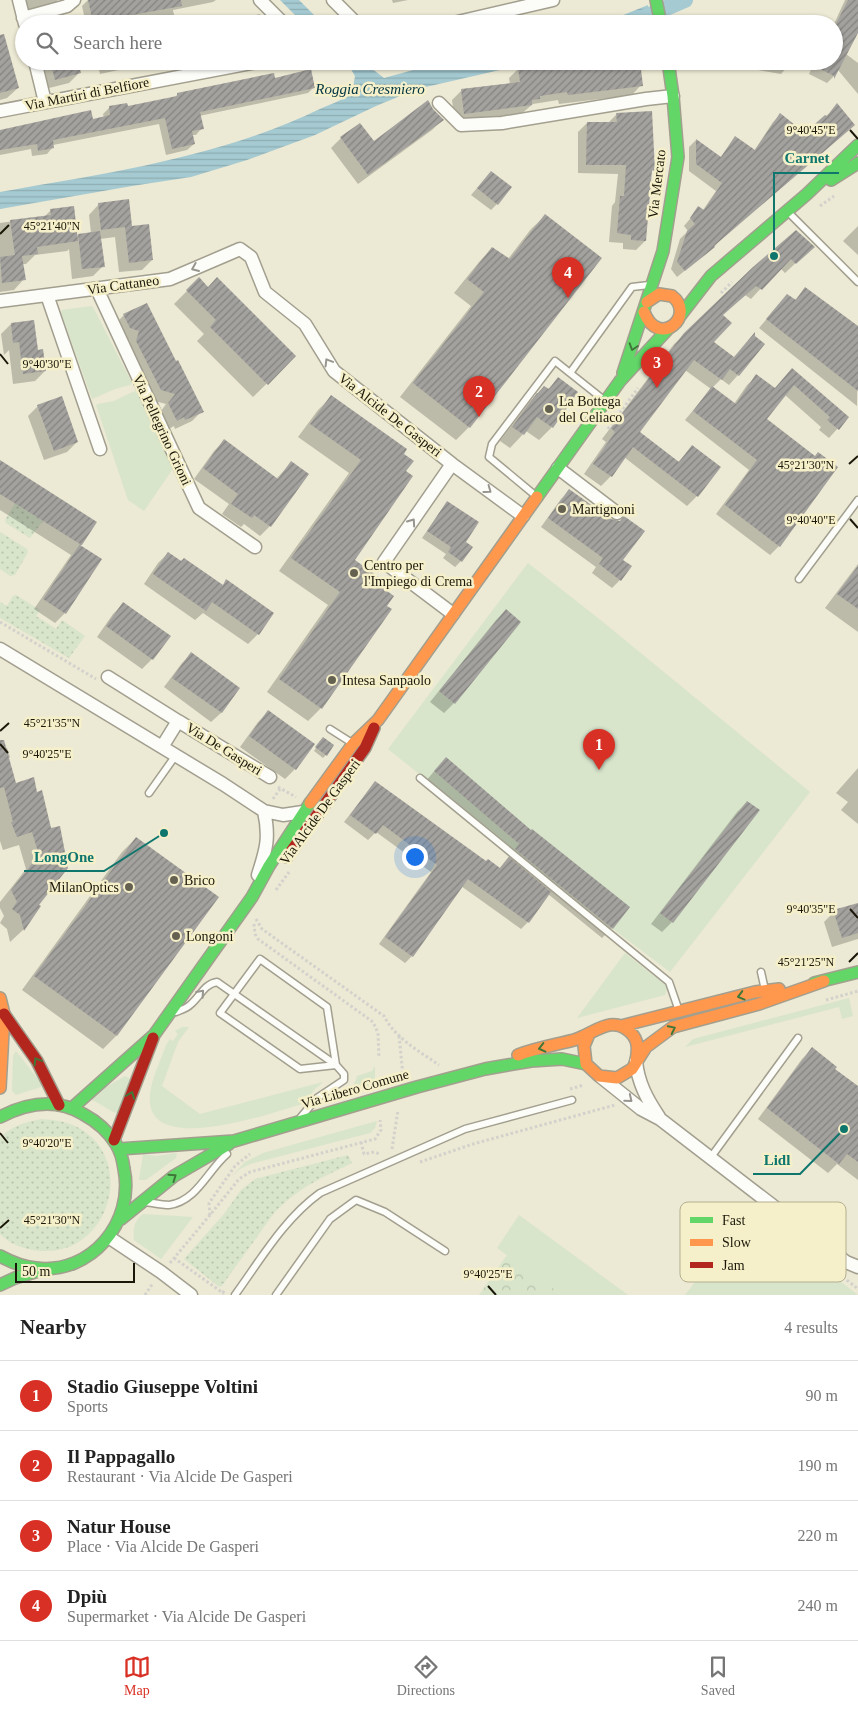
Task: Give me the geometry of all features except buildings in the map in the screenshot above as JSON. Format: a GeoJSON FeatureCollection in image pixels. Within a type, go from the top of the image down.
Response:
{"type":"FeatureCollection","features":[{"type":"Feature","properties":{"kind":"street"},"geometry":{"type":"LineString","coordinates":[[19,0],[23,15]]}},
{"type":"Feature","properties":{"kind":"street"},"geometry":{"type":"LineString","coordinates":[[41,15],[67,6],[74,0]]}},
{"type":"Feature","properties":{"kind":"street"},"geometry":{"type":"LineString","coordinates":[[260,0],[275,15]]}},
{"type":"Feature","properties":{"kind":"street"},"geometry":{"type":"LineString","coordinates":[[333,0],[348,15]]}},
{"type":"Feature","properties":{"kind":"street"},"geometry":{"type":"LineString","coordinates":[[488,15],[552,0]]}},
{"type":"Feature","properties":{"kind":"street"},"geometry":{"type":"LineString","coordinates":[[656,0],[659,15]]}},
{"type":"Feature","properties":{"kind":"street"},"geometry":{"type":"LineString","coordinates":[[37,70],[45,102]]}},
{"type":"Feature","properties":{"kind":"street","name":"Via Martiri di Belfiore"},"geometry":{"type":"LineString","coordinates":[[0,111],[214,70]]}},
{"type":"Feature","properties":{"kind":"street","name":"Via Mercato"},"geometry":{"type":"LineString","coordinates":[[645,307],[663,251],[678,157],[669,70]]}},
{"type":"Feature","properties":{"kind":"street"},"geometry":{"type":"LineString","coordinates":[[439,103],[460,125],[502,123],[673,96]]}},
{"type":"Feature","properties":{"kind":"street"},"geometry":{"type":"LineString","coordinates":[[711,276],[655,295],[645,307],[648,323],[662,330],[674,326],[711,276],[807,194],[858,145]]}},
{"type":"Feature","properties":{"kind":"street"},"geometry":{"type":"LineString","coordinates":[[807,194],[858,163]]}},
{"type":"Feature","properties":{"kind":"street","name":"Via Cattaneo"},"geometry":{"type":"LineString","coordinates":[[0,301],[170,278],[240,249]]}},
{"type":"Feature","properties":{"kind":"street","name":"Via Alcide De Gasperi"},"geometry":{"type":"LineString","coordinates":[[240,249],[250,257],[265,292],[305,324],[334,371],[452,464],[524,516]]}},
{"type":"Feature","properties":{"kind":"street","name":"Via Mercato"},"geometry":{"type":"LineString","coordinates":[[663,251],[675,288]]}},
{"type":"Feature","properties":{"kind":"street"},"geometry":{"type":"LineString","coordinates":[[675,288],[680,316]]}},
{"type":"Feature","properties":{"kind":"street","name":"Via Pellegrino Grioni"},"geometry":{"type":"LineString","coordinates":[[97,289],[199,508],[255,547]]}},
{"type":"Feature","properties":{"kind":"street"},"geometry":{"type":"LineString","coordinates":[[47,295],[100,449]]}},
{"type":"Feature","properties":{"kind":"street","name":"Via Alcide De Gasperi"},"geometry":{"type":"LineString","coordinates":[[620,380],[645,307]]}},
{"type":"Feature","properties":{"kind":"street","name":"Via Alcide De Gasperi"},"geometry":{"type":"LineString","coordinates":[[252,897],[279,869],[365,748],[378,720],[620,380],[668,329]]}},
{"type":"Feature","properties":{"kind":"street","name":"Via Alcide De Gasperi"},"geometry":{"type":"LineString","coordinates":[[452,464],[384,562],[453,614]]}},
{"type":"Feature","properties":{"kind":"street"},"geometry":{"type":"LineString","coordinates":[[558,468],[617,513]]}},
{"type":"Feature","properties":{"kind":"street"},"geometry":{"type":"LineString","coordinates":[[0,649],[176,755],[264,811],[283,815],[303,812]]}},
{"type":"Feature","properties":{"kind":"street","name":"Via De Gasperi"},"geometry":{"type":"LineString","coordinates":[[108,677],[270,777]]}},
{"type":"Feature","properties":{"kind":"street","name":"Via Alcide De Gasperi"},"geometry":{"type":"LineString","coordinates":[[72,1108],[154,1035],[252,897],[268,866],[303,812],[353,744],[378,720]]}},
{"type":"Feature","properties":{"kind":"street","name":"Via De Gasperi"},"geometry":{"type":"LineString","coordinates":[[162,747],[178,721]]}},
{"type":"Feature","properties":{"kind":"street"},"geometry":{"type":"LineString","coordinates":[[252,897],[267,844],[268,827],[264,811]]}},
{"type":"Feature","properties":{"kind":"street","name":"Via Libero Comune"},"geometry":{"type":"LineString","coordinates":[[599,1076],[616,1078],[625,1074],[632,1069],[646,1047],[673,1027],[759,1004],[824,981],[858,972]]}},
{"type":"Feature","properties":{"kind":"street","name":"Via Libero Comune"},"geometry":{"type":"LineString","coordinates":[[485,1069],[528,1051],[563,1043],[589,1034],[604,1024],[621,1026],[766,991],[824,981]]}},
{"type":"Feature","properties":{"kind":"street"},"geometry":{"type":"LineString","coordinates":[[0,998],[4,1014],[0,1088]]}},
{"type":"Feature","properties":{"kind":"street"},"geometry":{"type":"LineString","coordinates":[[4,1014],[38,1061],[60,1105]]}},
{"type":"Feature","properties":{"kind":"street"},"geometry":{"type":"LineString","coordinates":[[621,1026],[633,1035],[637,1043],[636,1061],[638,1074],[646,1098],[660,1119]]}},
{"type":"Feature","properties":{"kind":"street"},"geometry":{"type":"LineString","coordinates":[[589,1034],[584,1046],[584,1055],[586,1064],[592,1071],[642,1109],[660,1119],[769,1202]]}},
{"type":"Feature","properties":{"kind":"street","name":"Via Alcide De Gasperi"},"geometry":{"type":"LineString","coordinates":[[116,1145],[154,1035]]}},
{"type":"Feature","properties":{"kind":"street","name":"Via Libero Comune"},"geometry":{"type":"LineString","coordinates":[[121,1218],[174,1176],[234,1141],[298,1121],[485,1069],[532,1061],[562,1059],[586,1064]]}},
{"type":"Feature","properties":{"kind":"street"},"geometry":{"type":"LineString","coordinates":[[0,1118],[13,1110],[36,1104],[60,1105],[72,1108],[96,1121],[116,1145],[126,1172],[127,1196],[121,1218],[110,1238],[96,1251],[80,1262],[62,1268],[44,1270],[15,1278],[0,1285]]}},
{"type":"Feature","properties":{"kind":"street","name":"Via Libero Comune"},"geometry":{"type":"LineString","coordinates":[[116,1145],[234,1141]]}},
{"type":"Feature","properties":{"kind":"street"},"geometry":{"type":"LineString","coordinates":[[110,1238],[161,1272],[191,1295]]}},
{"type":"Feature","properties":{"kind":"street"},"geometry":{"type":"LineString","coordinates":[[0,1256],[20,1266],[44,1270]]}},
{"type":"Feature","properties":{"kind":"street"},"geometry":{"type":"LineString","coordinates":[[846,1262],[858,1268]]}},
{"type":"Feature","properties":{"kind":"lane"},"geometry":{"type":"LineString","coordinates":[[787,211],[858,282]]}},
{"type":"Feature","properties":{"kind":"lane"},"geometry":{"type":"LineString","coordinates":[[570,373],[632,287],[653,284]]}},
{"type":"Feature","properties":{"kind":"lane"},"geometry":{"type":"LineString","coordinates":[[538,497],[489,457],[492,444],[555,361],[606,401]]}},
{"type":"Feature","properties":{"kind":"lane"},"geometry":{"type":"LineString","coordinates":[[799,578],[858,500]]}},
{"type":"Feature","properties":{"kind":"lane"},"geometry":{"type":"LineString","coordinates":[[330,729],[353,744]]}},
{"type":"Feature","properties":{"kind":"lane"},"geometry":{"type":"LineString","coordinates":[[149,793],[176,755]]}},
{"type":"Feature","properties":{"kind":"lane"},"geometry":{"type":"LineString","coordinates":[[420,778],[669,982],[679,1012]]}},
{"type":"Feature","properties":{"kind":"lane"},"geometry":{"type":"LineString","coordinates":[[260,959],[327,1008],[336,1065],[300,1069],[220,1013],[260,959]]}},
{"type":"Feature","properties":{"kind":"lane"},"geometry":{"type":"LineString","coordinates":[[760,972],[766,991]]}},
{"type":"Feature","properties":{"kind":"lane"},"geometry":{"type":"LineString","coordinates":[[168,1016],[190,1006],[212,982],[217,982],[336,1065],[344,1074],[344,1080],[317,1098],[298,1121]]}},
{"type":"Feature","properties":{"kind":"lane"},"geometry":{"type":"LineString","coordinates":[[711,1157],[798,1038]]}},
{"type":"Feature","properties":{"kind":"lane"},"geometry":{"type":"LineString","coordinates":[[235,1295],[286,1224],[303,1206],[320,1193],[465,1129],[572,1100]]}},
{"type":"Feature","properties":{"kind":"lane"},"geometry":{"type":"LineString","coordinates":[[142,1202],[169,1205],[183,1201],[202,1184],[218,1161],[247,1137]]}},
{"type":"Feature","properties":{"kind":"lane"},"geometry":{"type":"LineString","coordinates":[[276,1295],[330,1219],[356,1200],[385,1212],[445,1251]]}},
{"type":"Feature","properties":{"kind":"path"},"geometry":{"type":"LineString","coordinates":[[820,206],[842,191]]}},
{"type":"Feature","properties":{"kind":"path"},"geometry":{"type":"LineString","coordinates":[[714,299],[735,279]]}},
{"type":"Feature","properties":{"kind":"path"},"geometry":{"type":"LineString","coordinates":[[606,432],[641,384]]}},
{"type":"Feature","properties":{"kind":"path"},"geometry":{"type":"LineString","coordinates":[[272,896],[294,864]]}},
{"type":"Feature","properties":{"kind":"path"},"geometry":{"type":"LineString","coordinates":[[261,911],[254,926],[258,939],[373,1022],[378,1033],[379,1058]]}},
{"type":"Feature","properties":{"kind":"path"},"geometry":{"type":"LineString","coordinates":[[256,919],[262,928],[384,1016],[389,1026],[399,1036],[439,1065],[430,1068]]}},
{"type":"Feature","properties":{"kind":"path"},"geometry":{"type":"LineString","coordinates":[[819,1001],[858,991]]}},
{"type":"Feature","properties":{"kind":"path"},"geometry":{"type":"LineString","coordinates":[[399,1036],[403,1075],[412,1072]]}},
{"type":"Feature","properties":{"kind":"path"},"geometry":{"type":"LineString","coordinates":[[578,1080],[584,1085]]}},
{"type":"Feature","properties":{"kind":"path"},"geometry":{"type":"LineString","coordinates":[[412,1166],[473,1144],[618,1105],[609,1100]]}},
{"type":"Feature","properties":{"kind":"path"},"geometry":{"type":"LineString","coordinates":[[389,1113],[407,1108]]}},
{"type":"Feature","properties":{"kind":"path"},"geometry":{"type":"LineString","coordinates":[[392,1149],[398,1110]]}},
{"type":"Feature","properties":{"kind":"path"},"geometry":{"type":"LineString","coordinates":[[145,1295],[161,1272],[210,1216],[239,1179],[250,1172],[375,1139],[381,1130],[380,1120]]}},
{"type":"Feature","properties":{"kind":"path"},"geometry":{"type":"LineString","coordinates":[[361,1142],[364,1154],[374,1152],[380,1154]]}},
{"type":"Feature","properties":{"kind":"path"},"geometry":{"type":"LineString","coordinates":[[210,1216],[209,1203],[228,1174],[254,1152]]}},
{"type":"Feature","properties":{"kind":"path"},"geometry":{"type":"LineString","coordinates":[[846,1279],[858,1288]]}},
{"type":"Feature","properties":{"kind":"green space"},"geometry":{"type":"Polygon","coordinates":[[[92,306],[132,383],[92,399],[61,313],[62,310],[92,306]]]}},
{"type":"Feature","properties":{"kind":"green space"},"geometry":{"type":"Polygon","coordinates":[[[136,391],[174,467],[144,511],[128,500],[96,405],[114,401],[136,391]]]}},
{"type":"Feature","properties":{"kind":"green space"},"geometry":{"type":"Polygon","coordinates":[[[15,503],[43,521],[30,538],[6,523],[5,520],[15,503]]]}},
{"type":"Feature","properties":{"kind":"green space"},"geometry":{"type":"Polygon","coordinates":[[[0,532],[27,549],[28,552],[15,575],[10,576],[0,569],[0,532]]]}},
{"type":"Feature","properties":{"kind":"green space"},"geometry":{"type":"Polygon","coordinates":[[[528,563],[810,792],[670,972],[613,929],[388,749],[528,563]]]}},
{"type":"Feature","properties":{"kind":"green space"},"geometry":{"type":"Polygon","coordinates":[[[16,595],[40,610],[36,616],[56,629],[62,620],[85,636],[69,658],[0,618],[0,602],[7,606],[13,596],[16,595]]]}},
{"type":"Feature","properties":{"kind":"green space"},"geometry":{"type":"Polygon","coordinates":[[[625,953],[668,987],[665,995],[577,1018],[625,953]]]}},
{"type":"Feature","properties":{"kind":"green space"},"geometry":{"type":"Polygon","coordinates":[[[849,998],[853,1016],[842,1019],[839,1007],[685,1047],[693,1039],[849,998]]]}},
{"type":"Feature","properties":{"kind":"green space"},"geometry":{"type":"Polygon","coordinates":[[[182,1027],[189,1027],[178,1042],[162,1086],[200,1114],[323,1082],[313,1091],[308,1102],[270,1114],[220,1126],[195,1128],[173,1126],[158,1119],[150,1104],[150,1096],[153,1081],[166,1045],[170,1039],[173,1041],[178,1034],[175,1031],[182,1027]]]}},
{"type":"Feature","properties":{"kind":"green space"},"geometry":{"type":"Polygon","coordinates":[[[16,1051],[41,1083],[41,1087],[16,1095],[12,1091],[13,1056],[16,1051]]]}},
{"type":"Feature","properties":{"kind":"green space"},"geometry":{"type":"Polygon","coordinates":[[[375,1066],[375,1085],[332,1096],[332,1094],[351,1088],[357,1076],[372,1071],[375,1066]]]}},
{"type":"Feature","properties":{"kind":"green space"},"geometry":{"type":"Polygon","coordinates":[[[125,1076],[130,1079],[120,1114],[91,1099],[97,1092],[125,1076]]]}},
{"type":"Feature","properties":{"kind":"green space"},"geometry":{"type":"Polygon","coordinates":[[[42,1119],[71,1124],[95,1140],[106,1159],[110,1180],[108,1201],[99,1221],[85,1237],[66,1248],[42,1251],[19,1246],[0,1234],[0,1137],[20,1125],[42,1119]]]}},
{"type":"Feature","properties":{"kind":"green space"},"geometry":{"type":"Polygon","coordinates":[[[377,1121],[375,1128],[370,1133],[250,1164],[240,1169],[231,1177],[245,1162],[263,1153],[377,1121]]]}},
{"type":"Feature","properties":{"kind":"green space"},"geometry":{"type":"Polygon","coordinates":[[[177,1153],[176,1158],[146,1180],[139,1180],[143,1154],[156,1156],[177,1153]]]}},
{"type":"Feature","properties":{"kind":"green space"},"geometry":{"type":"Polygon","coordinates":[[[348,1155],[352,1163],[301,1190],[274,1213],[221,1287],[184,1259],[224,1214],[241,1190],[255,1179],[348,1155]]]}},
{"type":"Feature","properties":{"kind":"green space"},"geometry":{"type":"Polygon","coordinates":[[[143,1214],[193,1217],[161,1259],[134,1240],[135,1225],[143,1214]]]}},
{"type":"Feature","properties":{"kind":"green space"},"geometry":{"type":"Polygon","coordinates":[[[519,1215],[628,1295],[562,1295],[497,1248],[519,1215]]]}},
{"type":"Feature","properties":{"kind":"green space"},"geometry":{"type":"Polygon","coordinates":[[[507,1255],[562,1295],[479,1295],[507,1255]]]}},
{"type":"Feature","properties":{"kind":"green space"},"geometry":{"type":"Polygon","coordinates":[[[695,1282],[841,1282],[858,1295],[685,1295],[695,1282]]]}},
{"type":"Feature","properties":{"kind":"water"},"geometry":{"type":"Polygon","coordinates":[[[280,0],[299,0],[314,15],[295,15],[280,0]]]}},
{"type":"Feature","properties":{"kind":"water"},"geometry":{"type":"Polygon","coordinates":[[[648,5],[650,15],[623,15],[648,5]]]}},
{"type":"Feature","properties":{"kind":"water","name":"Roggia Cresmiero"},"geometry":{"type":"Polygon","coordinates":[[[351,70],[374,70],[384,78],[413,70],[500,70],[417,89],[315,135],[247,160],[191,177],[0,209],[0,192],[164,161],[245,139],[284,125],[350,94],[353,89],[355,76],[351,70]]]}},
{"type":"Feature","properties":{"kind":"waterway","name":"Roggia Cresmiero"},"geometry":{"type":"LineString","coordinates":[[650,15],[685,0]]}},
{"type":"Feature","properties":{"kind":"traffic: fast"},"geometry":{"type":"LineString","coordinates":[[656,0],[659,15]]}},
{"type":"Feature","properties":{"kind":"traffic: fast"},"geometry":{"type":"LineString","coordinates":[[623,373],[663,251],[678,157],[669,70]]}},
{"type":"Feature","properties":{"kind":"traffic: fast"},"geometry":{"type":"LineString","coordinates":[[680,316],[711,276],[807,194],[858,145]]}},
{"type":"Feature","properties":{"kind":"traffic: fast"},"geometry":{"type":"LineString","coordinates":[[831,180],[858,163]]}},
{"type":"Feature","properties":{"kind":"traffic: fast"},"geometry":{"type":"LineString","coordinates":[[537,497],[620,381],[668,329]]}},
{"type":"Feature","properties":{"kind":"traffic: fast"},"geometry":{"type":"LineString","coordinates":[[72,1108],[154,1035],[252,897],[269,866],[310,803]]}},
{"type":"Feature","properties":{"kind":"traffic: fast"},"geometry":{"type":"LineString","coordinates":[[814,983],[858,972]]}},
{"type":"Feature","properties":{"kind":"traffic: fast"},"geometry":{"type":"LineString","coordinates":[[119,1149],[234,1141],[485,1069],[531,1061],[562,1059],[586,1064]]}},
{"type":"Feature","properties":{"kind":"traffic: fast"},"geometry":{"type":"LineString","coordinates":[[0,1117],[21,1108],[42,1104],[62,1106],[83,1114],[97,1123],[113,1139],[118,1147],[123,1163],[126,1189],[123,1208],[115,1225],[105,1241],[91,1254],[74,1263],[56,1268],[26,1267],[0,1256]]}},
{"type":"Feature","properties":{"kind":"traffic: fast"},"geometry":{"type":"LineString","coordinates":[[121,1219],[174,1176],[229,1144]]}},
{"type":"Feature","properties":{"kind":"traffic: fast"},"geometry":{"type":"LineString","coordinates":[[0,1285],[38,1271]]}},
{"type":"Feature","properties":{"kind":"traffic: slow"},"geometry":{"type":"LineString","coordinates":[[644,312],[651,323],[658,328],[666,329],[678,319],[680,312],[679,304],[672,296],[659,294],[647,302]]}},
{"type":"Feature","properties":{"kind":"traffic: slow"},"geometry":{"type":"LineString","coordinates":[[310,803],[353,744],[378,720],[537,497]]}},
{"type":"Feature","properties":{"kind":"traffic: slow"},"geometry":{"type":"LineString","coordinates":[[589,1034],[584,1046],[586,1064],[599,1076],[617,1078],[632,1069],[646,1047],[673,1027],[759,1004],[824,981]]}},
{"type":"Feature","properties":{"kind":"traffic: slow"},"geometry":{"type":"LineString","coordinates":[[621,1026],[755,992],[779,989]]}},
{"type":"Feature","properties":{"kind":"traffic: slow"},"geometry":{"type":"LineString","coordinates":[[0,998],[4,1014],[0,1088]]}},
{"type":"Feature","properties":{"kind":"traffic: slow"},"geometry":{"type":"LineString","coordinates":[[518,1055],[574,1040],[602,1027],[616,1025],[623,1027],[635,1038],[637,1049],[636,1061]]}},
{"type":"Feature","properties":{"kind":"traffic: jam"},"geometry":{"type":"LineString","coordinates":[[287,857],[365,748],[374,728]]}},
{"type":"Feature","properties":{"kind":"traffic: jam"},"geometry":{"type":"LineString","coordinates":[[4,1014],[37,1061],[59,1105]]}},
{"type":"Feature","properties":{"kind":"traffic: jam"},"geometry":{"type":"LineString","coordinates":[[114,1140],[153,1038]]}},
{"type":"Feature","properties":{"kind":"place","name":"Carnet"},"geometry":{"type":"Point","coordinates":[774,256]}},
{"type":"Feature","properties":{"kind":"place","name":"Dpiù"},"geometry":{"type":"Point","coordinates":[568,298]}},
{"type":"Feature","properties":{"kind":"place","name":"Natur House"},"geometry":{"type":"Point","coordinates":[657,388]}},
{"type":"Feature","properties":{"kind":"place","name":"La Bottega del Celiaco"},"geometry":{"type":"Point","coordinates":[549,409]}},
{"type":"Feature","properties":{"kind":"place","name":"Il Pappagallo"},"geometry":{"type":"Point","coordinates":[479,417]}},
{"type":"Feature","properties":{"kind":"place","name":"Martignoni"},"geometry":{"type":"Point","coordinates":[562,509]}},
{"type":"Feature","properties":{"kind":"place","name":"Centro per l'Impiego di Crema"},"geometry":{"type":"Point","coordinates":[354,573]}},
{"type":"Feature","properties":{"kind":"place","name":"Intesa Sanpaolo"},"geometry":{"type":"Point","coordinates":[332,680]}},
{"type":"Feature","properties":{"kind":"place","name":"Stadio Giuseppe Voltini"},"geometry":{"type":"Point","coordinates":[599,770]}},
{"type":"Feature","properties":{"kind":"place","name":"LongOne"},"geometry":{"type":"Point","coordinates":[164,833]}},
{"type":"Feature","properties":{"kind":"place","name":"Brico"},"geometry":{"type":"Point","coordinates":[174,880]}},
{"type":"Feature","properties":{"kind":"place","name":"MilanOptics"},"geometry":{"type":"Point","coordinates":[129,887]}},
{"type":"Feature","properties":{"kind":"place","name":"Longoni"},"geometry":{"type":"Point","coordinates":[176,936]}},
{"type":"Feature","properties":{"kind":"place","name":"Lidl"},"geometry":{"type":"Point","coordinates":[844,1129]}}]}
